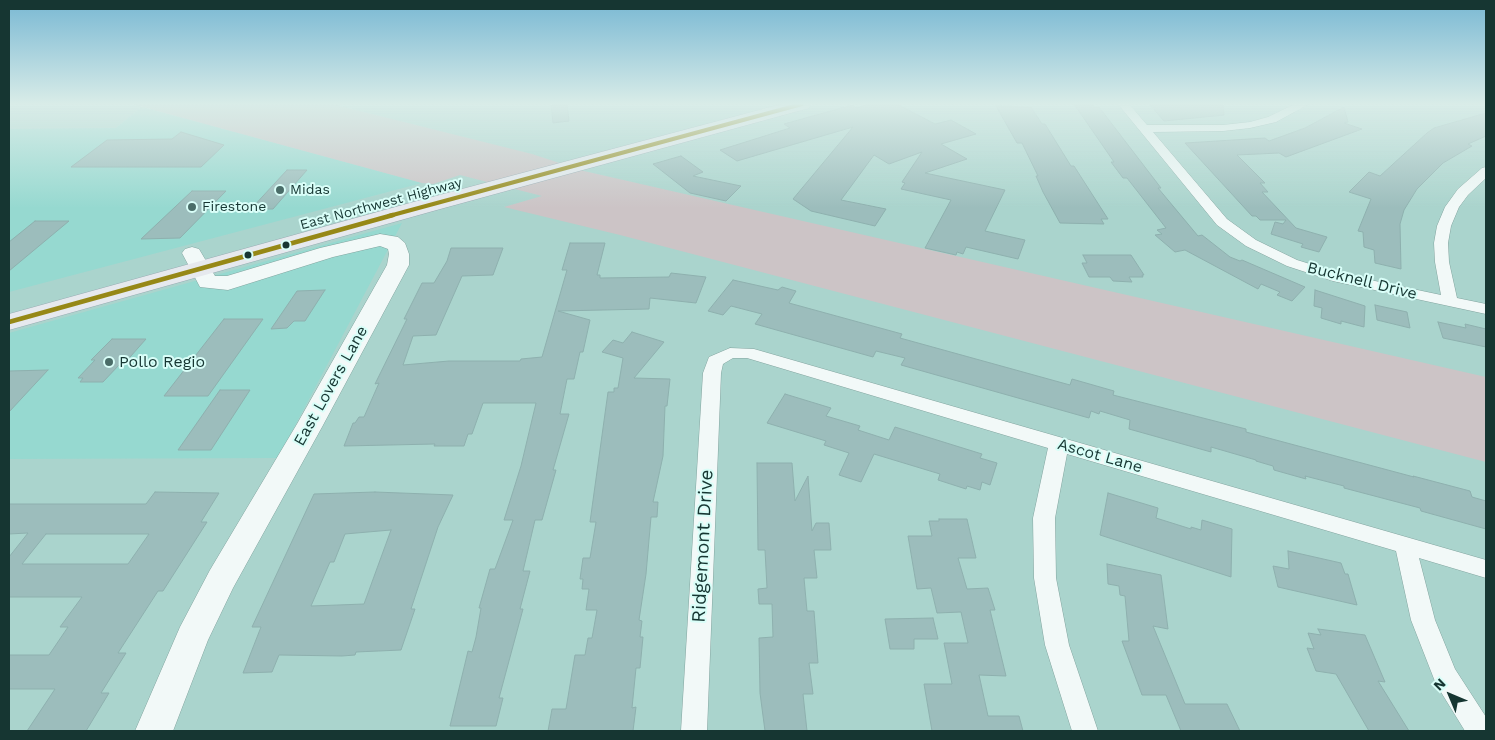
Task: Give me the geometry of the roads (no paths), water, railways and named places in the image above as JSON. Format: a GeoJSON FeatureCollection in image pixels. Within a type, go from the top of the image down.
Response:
{"type":"FeatureCollection","features":[{"type":"Feature","properties":{"kind":"main road","name":"East Northwest Highway"},"geometry":{"type":"LineString","coordinates":[[578,158],[641,139]]}},
{"type":"Feature","properties":{"kind":"main road","name":"East Northwest Highway"},"geometry":{"type":"LineString","coordinates":[[9,302],[195,261],[578,158],[659,139]]}},
{"type":"Feature","properties":{"kind":"main road","name":"East Northwest Highway"},"geometry":{"type":"LineString","coordinates":[[9,322],[195,261]]}},
{"type":"Feature","properties":{"kind":"street","name":"Bucknell Drive"},"geometry":{"type":"LineString","coordinates":[[1152,139],[1222,222],[1251,243],[1292,263],[1324,274],[1486,309]]}},
{"type":"Feature","properties":{"kind":"street"},"geometry":{"type":"LineString","coordinates":[[1450,302],[1442,262],[1441,243],[1444,226],[1452,207],[1463,192],[1486,171]]}},
{"type":"Feature","properties":{"kind":"street","name":"East Lovers Lane"},"geometry":{"type":"LineString","coordinates":[[154,731],[192,638],[217,588],[398,266],[399,254],[398,247],[391,241],[380,240],[327,252],[228,283],[208,282],[195,261]]}},
{"type":"Feature","properties":{"kind":"street","name":"Ascot Lane"},"geometry":{"type":"LineString","coordinates":[[716,361],[730,353],[748,353],[1486,569]]}},
{"type":"Feature","properties":{"kind":"street","name":"Ridgemont Drive"},"geometry":{"type":"LineString","coordinates":[[694,731],[712,373],[716,361]]}},
{"type":"Feature","properties":{"kind":"street"},"geometry":{"type":"LineString","coordinates":[[1059,444],[1044,518],[1046,578],[1057,645],[1085,731]]}},
{"type":"Feature","properties":{"kind":"street"},"geometry":{"type":"LineString","coordinates":[[1405,545],[1423,620],[1442,667],[1480,731]]}},
{"type":"Feature","properties":{"kind":"place","name":"Midas"},"geometry":{"type":"Point","coordinates":[280,190]}},
{"type":"Feature","properties":{"kind":"place","name":"Firestone"},"geometry":{"type":"Point","coordinates":[192,207]}},
{"type":"Feature","properties":{"kind":"place","name":"Pollo Regio"},"geometry":{"type":"Point","coordinates":[109,362]}}]}
